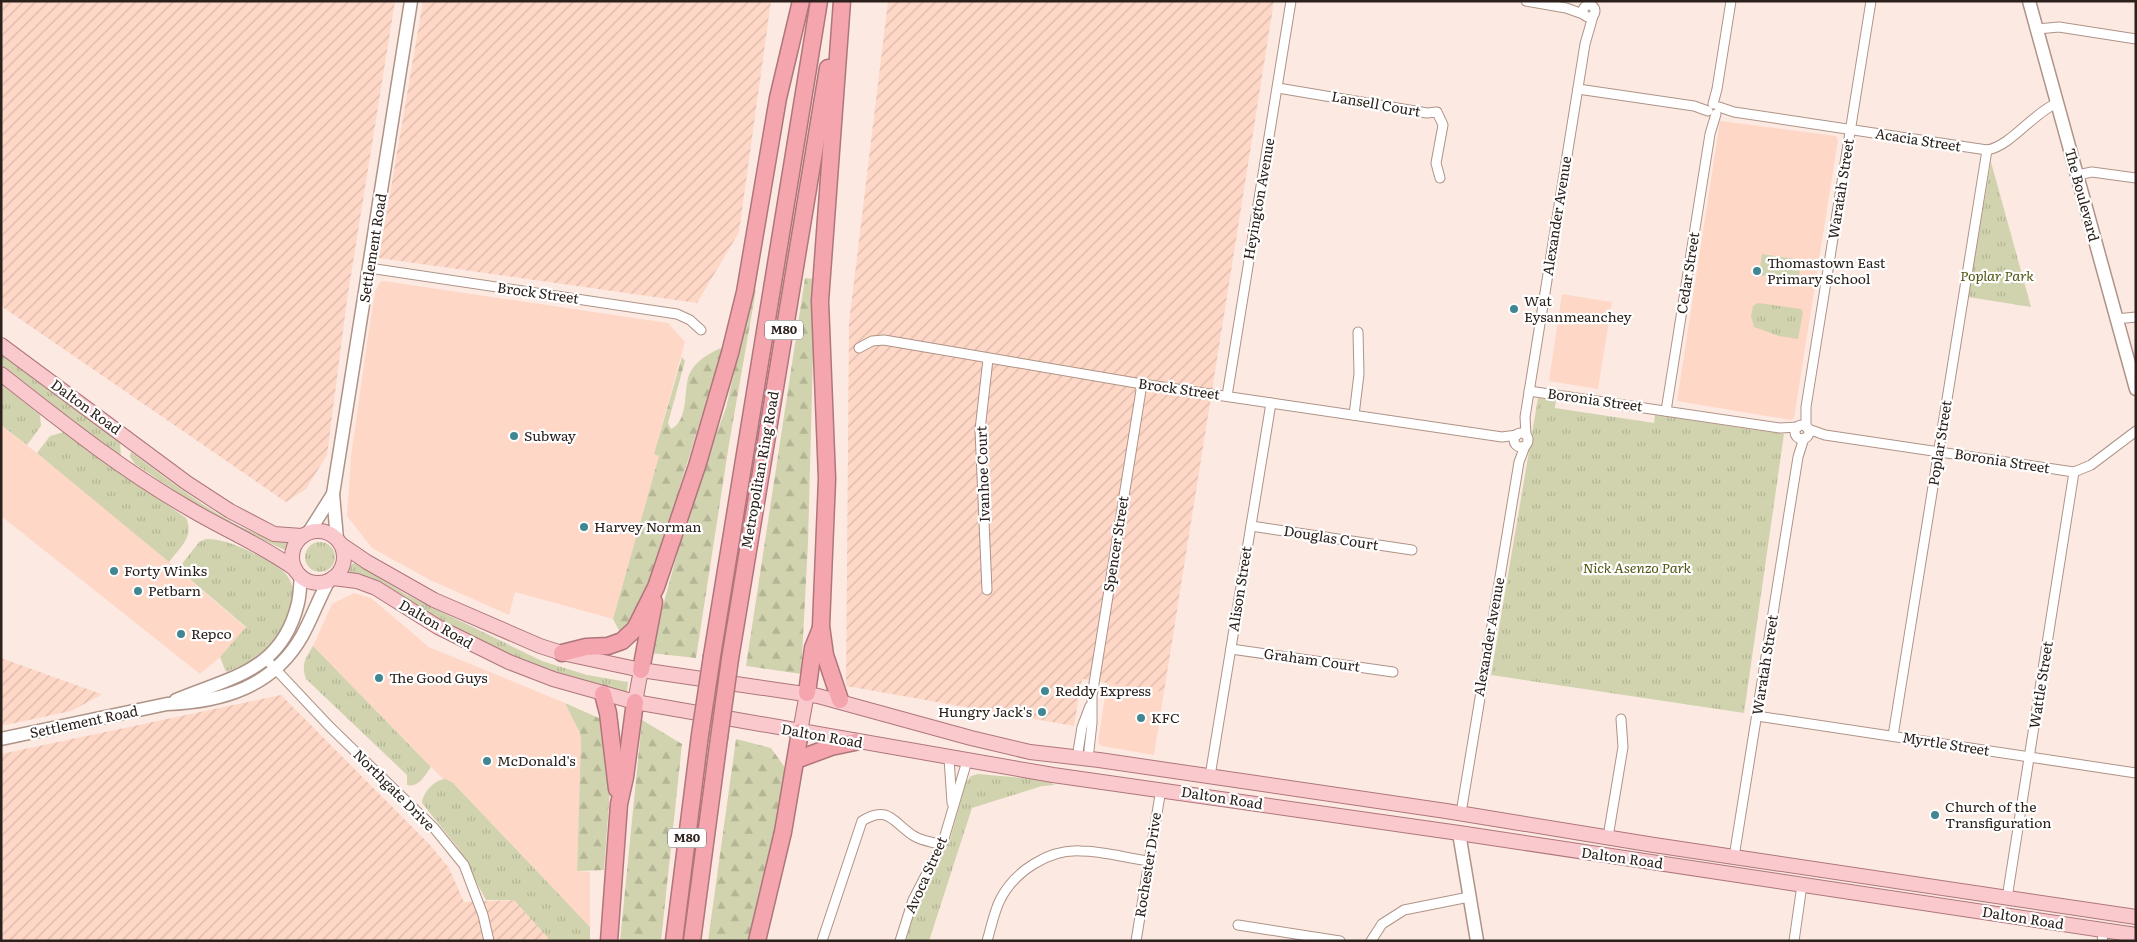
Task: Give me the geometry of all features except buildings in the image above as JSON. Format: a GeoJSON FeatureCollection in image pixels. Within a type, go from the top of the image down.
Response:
{"type":"FeatureCollection","features":[{"type":"Feature","properties":{"kind":"highway"},"geometry":{"type":"LineString","coordinates":[[562,653],[586,647],[608,646],[622,641],[635,629],[656,587],[697,466],[730,353],[745,292],[778,98],[801,1]]}},
{"type":"Feature","properties":{"kind":"highway","name":"Metropolitan Ring Road"},"geometry":{"type":"LineString","coordinates":[[674,941],[712,656],[819,1]]}},
{"type":"Feature","properties":{"kind":"highway"},"geometry":{"type":"LineString","coordinates":[[840,700],[825,655],[822,626],[827,479],[820,301],[841,1]]}},
{"type":"Feature","properties":{"kind":"highway","name":"Metropolitan Ring Road"},"geometry":{"type":"LineString","coordinates":[[692,941],[730,659],[841,1]]}},
{"type":"Feature","properties":{"kind":"highway"},"geometry":{"type":"LineString","coordinates":[[641,670],[656,587]]}},
{"type":"Feature","properties":{"kind":"highway"},"geometry":{"type":"LineString","coordinates":[[807,693],[812,648],[822,626]]}},
{"type":"Feature","properties":{"kind":"highway"},"geometry":{"type":"LineString","coordinates":[[603,694],[608,713],[619,804]]}},
{"type":"Feature","properties":{"kind":"highway"},"geometry":{"type":"LineString","coordinates":[[609,941],[619,804],[625,777],[635,702]]}},
{"type":"Feature","properties":{"kind":"highway"},"geometry":{"type":"LineString","coordinates":[[757,941],[783,832],[800,732]]}},
{"type":"Feature","properties":{"kind":"highway"},"geometry":{"type":"LineString","coordinates":[[796,760],[831,747],[856,742]]}},
{"type":"Feature","properties":{"kind":"main road","name":"Settlement Road"},"geometry":{"type":"LineString","coordinates":[[339,542],[333,494],[411,1]]}},
{"type":"Feature","properties":{"kind":"main road","name":"The Boulevard"},"geometry":{"type":"LineString","coordinates":[[2029,1],[2136,390]]}},
{"type":"Feature","properties":{"kind":"main road","name":"Dalton Road"},"geometry":{"type":"LineString","coordinates":[[1,345],[187,483],[230,512],[274,534],[306,534]]}},
{"type":"Feature","properties":{"kind":"main road","name":"Dalton Road"},"geometry":{"type":"LineString","coordinates":[[1,374],[68,428],[131,473],[190,509],[276,555],[298,573]]}},
{"type":"Feature","properties":{"kind":"main road","name":"Settlement Road"},"geometry":{"type":"LineString","coordinates":[[306,534],[333,494]]}},
{"type":"Feature","properties":{"kind":"main road"},"geometry":{"type":"LineString","coordinates":[[324,531],[339,542],[344,561],[340,571],[331,579],[314,583],[298,573],[292,559],[293,549],[306,534],[324,531]]}},
{"type":"Feature","properties":{"kind":"main road","name":"Dalton Road"},"geometry":{"type":"LineString","coordinates":[[339,542],[434,600],[540,646],[562,653],[641,670],[807,693],[840,700],[972,738],[1030,752],[1461,813],[1734,857],[2136,917]]}},
{"type":"Feature","properties":{"kind":"main road","name":"Settlement Road"},"geometry":{"type":"LineString","coordinates":[[1,739],[167,704],[253,670],[266,660],[290,627],[299,602],[298,573]]}},
{"type":"Feature","properties":{"kind":"main road","name":"Settlement Road"},"geometry":{"type":"LineString","coordinates":[[167,704],[190,703],[235,693],[257,684],[276,668],[301,638],[331,579]]}},
{"type":"Feature","properties":{"kind":"main road","name":"Dalton Road"},"geometry":{"type":"LineString","coordinates":[[331,579],[357,581],[376,588],[423,619],[477,647],[553,679],[635,702],[968,761],[1732,874],[2103,935],[2136,935]]}},
{"type":"Feature","properties":{"kind":"main road"},"geometry":{"type":"LineString","coordinates":[[635,702],[641,670]]}},
{"type":"Feature","properties":{"kind":"main road"},"geometry":{"type":"LineString","coordinates":[[800,732],[807,693]]}},
{"type":"Feature","properties":{"kind":"main road","name":"Spencer Street"},"geometry":{"type":"LineString","coordinates":[[1080,777],[1082,758]]}},
{"type":"Feature","properties":{"kind":"main road"},"geometry":{"type":"LineString","coordinates":[[1461,813],[1459,833],[1477,941]]}},
{"type":"Feature","properties":{"kind":"main road","name":"Waratah Street"},"geometry":{"type":"LineString","coordinates":[[1732,874],[1734,857]]}},
{"type":"Feature","properties":{"kind":"street","name":"Heyington Avenue"},"geometry":{"type":"LineString","coordinates":[[1227,396],[1291,1]]}},
{"type":"Feature","properties":{"kind":"street"},"geometry":{"type":"LineString","coordinates":[[1526,1],[1566,8],[1588,9]]}},
{"type":"Feature","properties":{"kind":"street","name":"Cedar Street"},"geometry":{"type":"LineString","coordinates":[[1666,411],[1731,1]]}},
{"type":"Feature","properties":{"kind":"street","name":"Waratah Street"},"geometry":{"type":"LineString","coordinates":[[1734,857],[1871,1]]}},
{"type":"Feature","properties":{"kind":"street","name":"Alexander Avenue"},"geometry":{"type":"LineString","coordinates":[[1461,813],[1578,89],[1588,9]]}},
{"type":"Feature","properties":{"kind":"street"},"geometry":{"type":"LineString","coordinates":[[2037,29],[2059,27],[2136,39]]}},
{"type":"Feature","properties":{"kind":"street","name":"Lansell Court"},"geometry":{"type":"LineString","coordinates":[[1278,88],[1427,113],[1436,112],[1443,125],[1436,163],[1440,178]]}},
{"type":"Feature","properties":{"kind":"street","name":"Acacia Street"},"geometry":{"type":"LineString","coordinates":[[1578,89],[1987,150]]}},
{"type":"Feature","properties":{"kind":"street"},"geometry":{"type":"LineString","coordinates":[[1987,150],[1998,146],[2039,113],[2057,103]]}},
{"type":"Feature","properties":{"kind":"street","name":"Poplar Street"},"geometry":{"type":"LineString","coordinates":[[1893,736],[1987,150]]}},
{"type":"Feature","properties":{"kind":"street"},"geometry":{"type":"LineString","coordinates":[[2077,175],[2092,172],[2136,178]]}},
{"type":"Feature","properties":{"kind":"street","name":"Brock Street"},"geometry":{"type":"LineString","coordinates":[[369,268],[677,314],[690,320],[701,330]]}},
{"type":"Feature","properties":{"kind":"street"},"geometry":{"type":"LineString","coordinates":[[2116,319],[2136,317]]}},
{"type":"Feature","properties":{"kind":"street"},"geometry":{"type":"LineString","coordinates":[[1354,415],[1359,374],[1358,332]]}},
{"type":"Feature","properties":{"kind":"street","name":"Brock Street"},"geometry":{"type":"LineString","coordinates":[[858,348],[872,341],[884,340],[1142,384],[1520,439]]}},
{"type":"Feature","properties":{"kind":"street","name":"Ivanhoe Court"},"geometry":{"type":"LineString","coordinates":[[987,590],[980,430],[988,358]]}},
{"type":"Feature","properties":{"kind":"street","name":"Spencer Street"},"geometry":{"type":"LineString","coordinates":[[1082,758],[1092,723],[1090,704],[1142,384]]}},
{"type":"Feature","properties":{"kind":"street","name":"Boronia Street"},"geometry":{"type":"LineString","coordinates":[[1529,391],[2074,472]]}},
{"type":"Feature","properties":{"kind":"street","name":"Alison Street"},"geometry":{"type":"LineString","coordinates":[[1210,776],[1271,403]]}},
{"type":"Feature","properties":{"kind":"street"},"geometry":{"type":"LineString","coordinates":[[2074,472],[2091,465],[2136,430]]}},
{"type":"Feature","properties":{"kind":"street","name":"Wattle Street"},"geometry":{"type":"LineString","coordinates":[[2007,898],[2074,472]]}},
{"type":"Feature","properties":{"kind":"street","name":"Douglas Court"},"geometry":{"type":"LineString","coordinates":[[1251,526],[1412,550]]}},
{"type":"Feature","properties":{"kind":"street","name":"Graham Court"},"geometry":{"type":"LineString","coordinates":[[1231,648],[1393,672]]}},
{"type":"Feature","properties":{"kind":"street","name":"Northgate Drive"},"geometry":{"type":"LineString","coordinates":[[266,660],[434,828],[464,865],[483,914],[489,941]]}},
{"type":"Feature","properties":{"kind":"street","name":"Myrtle Street"},"geometry":{"type":"LineString","coordinates":[[1757,716],[2136,773]]}},
{"type":"Feature","properties":{"kind":"street"},"geometry":{"type":"LineString","coordinates":[[1608,837],[1623,747],[1621,719]]}},
{"type":"Feature","properties":{"kind":"street","name":"Avoca Street"},"geometry":{"type":"LineString","coordinates":[[949,758],[952,809]]}},
{"type":"Feature","properties":{"kind":"street","name":"Avoca Street"},"geometry":{"type":"LineString","coordinates":[[900,941],[913,900],[941,845],[968,761]]}},
{"type":"Feature","properties":{"kind":"street","name":"Rochester Drive"},"geometry":{"type":"LineString","coordinates":[[1136,941],[1161,789]]}},
{"type":"Feature","properties":{"kind":"street"},"geometry":{"type":"LineString","coordinates":[[822,941],[862,821],[874,814],[889,816],[915,837],[941,845]]}},
{"type":"Feature","properties":{"kind":"street"},"geometry":{"type":"LineString","coordinates":[[987,941],[1000,900],[1015,880],[1036,862],[1054,854],[1080,850],[1149,861]]}},
{"type":"Feature","properties":{"kind":"street"},"geometry":{"type":"LineString","coordinates":[[1794,941],[1802,885]]}},
{"type":"Feature","properties":{"kind":"street"},"geometry":{"type":"LineString","coordinates":[[1371,941],[1382,924],[1404,910],[1469,897]]}},
{"type":"Feature","properties":{"kind":"street"},"geometry":{"type":"LineString","coordinates":[[1238,925],[1340,941]]}},
{"type":"Feature","properties":{"kind":"shaded area"},"geometry":{"type":"Polygon","coordinates":[[[1,1],[395,1],[347,300],[327,455],[306,489],[286,502],[1,306],[1,1]]]}},
{"type":"Feature","properties":{"kind":"shaded area"},"geometry":{"type":"Polygon","coordinates":[[[423,1],[771,1],[739,232],[697,303],[379,258],[423,1]]]}},
{"type":"Feature","properties":{"kind":"shaded area"},"geometry":{"type":"Polygon","coordinates":[[[888,1],[1274,1],[1164,692],[1082,679],[1074,726],[846,686],[849,323],[888,1]]]}},
{"type":"Feature","properties":{"kind":"shaded area","name":"Thomastown East Primary School"},"geometry":{"type":"Polygon","coordinates":[[[1720,121],[1836,136],[1838,140],[1794,418],[1791,420],[1677,401],[1720,121]]]}},
{"type":"Feature","properties":{"kind":"shaded area"},"geometry":{"type":"Polygon","coordinates":[[[384,281],[668,323],[685,342],[654,454],[659,456],[613,619],[515,592],[509,615],[430,580],[372,548],[347,516],[351,456],[368,336],[375,292],[380,282],[384,281]]]}},
{"type":"Feature","properties":{"kind":"shaded area"},"geometry":{"type":"Polygon","coordinates":[[[1562,294],[1612,302],[1598,389],[1549,381],[1562,294]]]}},
{"type":"Feature","properties":{"kind":"shaded area"},"geometry":{"type":"Polygon","coordinates":[[[1,425],[94,498],[246,628],[219,658],[200,674],[1,516],[1,425]]]}},
{"type":"Feature","properties":{"kind":"shaded area"},"geometry":{"type":"Polygon","coordinates":[[[354,593],[371,598],[429,647],[565,703],[580,733],[581,741],[577,871],[590,872],[590,927],[453,783],[443,779],[313,646],[332,604],[354,593]]]}},
{"type":"Feature","properties":{"kind":"shaded area"},"geometry":{"type":"Polygon","coordinates":[[[1,658],[101,695],[71,711],[1,726],[1,658]]]}},
{"type":"Feature","properties":{"kind":"shaded area"},"geometry":{"type":"Polygon","coordinates":[[[1107,683],[1164,692],[1154,755],[1102,746],[1098,743],[1107,683]]]}},
{"type":"Feature","properties":{"kind":"shaded area"},"geometry":{"type":"Polygon","coordinates":[[[281,695],[430,845],[449,868],[464,902],[514,900],[551,941],[1,941],[1,754],[281,695]]]}},
{"type":"Feature","properties":{"kind":"green space","name":"Poplar Park"},"geometry":{"type":"Polygon","coordinates":[[[1991,162],[2031,307],[1968,297],[1991,162]]]}},
{"type":"Feature","properties":{"kind":"green space"},"geometry":{"type":"Polygon","coordinates":[[[1762,254],[1802,260],[1798,281],[1759,275],[1762,254]]]}},
{"type":"Feature","properties":{"kind":"green space"},"geometry":{"type":"Polygon","coordinates":[[[805,278],[815,279],[808,543],[801,674],[746,666],[805,278]]]}},
{"type":"Feature","properties":{"kind":"green space"},"geometry":{"type":"Polygon","coordinates":[[[753,290],[756,290],[729,444],[696,658],[650,653],[693,496],[726,408],[753,290]]]}},
{"type":"Feature","properties":{"kind":"green space"},"geometry":{"type":"Polygon","coordinates":[[[1758,303],[1801,309],[1803,312],[1798,339],[1779,336],[1754,327],[1751,316],[1753,306],[1758,303]]]}},
{"type":"Feature","properties":{"kind":"green space"},"geometry":{"type":"Polygon","coordinates":[[[723,347],[648,590],[622,636],[613,619],[659,456],[654,454],[682,357],[685,361],[668,423],[671,429],[680,420],[683,413],[690,372],[702,359],[723,347]]]}},
{"type":"Feature","properties":{"kind":"green space"},"geometry":{"type":"Polygon","coordinates":[[[1,354],[120,442],[121,458],[1,364],[1,354]]]}},
{"type":"Feature","properties":{"kind":"green space"},"geometry":{"type":"Polygon","coordinates":[[[1,384],[40,415],[41,426],[27,445],[1,425],[1,384]]]}},
{"type":"Feature","properties":{"kind":"green space","name":"Nick Asenzo Park"},"geometry":{"type":"Polygon","coordinates":[[[1538,398],[1556,400],[1555,408],[1654,423],[1655,415],[1784,434],[1744,713],[1491,675],[1538,398]]]}},
{"type":"Feature","properties":{"kind":"green space"},"geometry":{"type":"Polygon","coordinates":[[[64,432],[186,518],[189,530],[185,542],[169,562],[37,453],[50,436],[64,432]]]}},
{"type":"Feature","properties":{"kind":"green space"},"geometry":{"type":"Polygon","coordinates":[[[131,452],[185,492],[228,520],[270,538],[288,541],[285,550],[215,518],[135,464],[130,457],[131,452]]]}},
{"type":"Feature","properties":{"kind":"green space"},"geometry":{"type":"Polygon","coordinates":[[[206,539],[232,544],[271,562],[287,576],[293,590],[291,611],[287,622],[275,641],[256,658],[226,672],[220,657],[246,627],[178,569],[199,542],[206,539]]]}},
{"type":"Feature","properties":{"kind":"green space"},"geometry":{"type":"Polygon","coordinates":[[[320,542],[331,546],[335,557],[331,568],[320,572],[309,568],[305,557],[309,546],[320,542]]]}},
{"type":"Feature","properties":{"kind":"green space"},"geometry":{"type":"Polygon","coordinates":[[[355,563],[407,595],[542,661],[587,675],[628,682],[627,692],[539,666],[475,638],[442,621],[377,581],[348,573],[352,564],[355,563]]]}},
{"type":"Feature","properties":{"kind":"green space"},"geometry":{"type":"Polygon","coordinates":[[[313,646],[431,767],[418,783],[407,785],[407,775],[306,679],[305,662],[313,646]]]}},
{"type":"Feature","properties":{"kind":"green space"},"geometry":{"type":"Polygon","coordinates":[[[565,703],[601,719],[610,790],[604,870],[577,871],[581,741],[580,733],[565,703]]]}},
{"type":"Feature","properties":{"kind":"green space"},"geometry":{"type":"Polygon","coordinates":[[[642,720],[682,744],[661,941],[620,941],[642,720]]]}},
{"type":"Feature","properties":{"kind":"green space"},"geometry":{"type":"Polygon","coordinates":[[[736,739],[771,748],[786,769],[763,894],[751,941],[708,941],[736,739]]]}},
{"type":"Feature","properties":{"kind":"green space"},"geometry":{"type":"Polygon","coordinates":[[[978,774],[1045,780],[1055,785],[1042,786],[972,808],[929,941],[906,941],[914,912],[949,843],[966,782],[971,776],[978,774]]]}},
{"type":"Feature","properties":{"kind":"green space"},"geometry":{"type":"Polygon","coordinates":[[[446,779],[453,783],[590,927],[590,941],[551,941],[514,900],[486,900],[458,848],[422,803],[430,787],[438,781],[446,779]]]}},
{"type":"Feature","properties":{"kind":"place","name":"Thomastown East Primary School"},"geometry":{"type":"Point","coordinates":[1757,271]}},
{"type":"Feature","properties":{"kind":"place","name":"Wat Eysanmeanchey"},"geometry":{"type":"Point","coordinates":[1514,309]}},
{"type":"Feature","properties":{"kind":"place","name":"Subway"},"geometry":{"type":"Point","coordinates":[514,436]}},
{"type":"Feature","properties":{"kind":"place","name":"Harvey Norman"},"geometry":{"type":"Point","coordinates":[584,527]}},
{"type":"Feature","properties":{"kind":"place","name":"Forty Winks"},"geometry":{"type":"Point","coordinates":[114,571]}},
{"type":"Feature","properties":{"kind":"place","name":"Petbarn"},"geometry":{"type":"Point","coordinates":[138,591]}},
{"type":"Feature","properties":{"kind":"place","name":"Repco"},"geometry":{"type":"Point","coordinates":[181,634]}},
{"type":"Feature","properties":{"kind":"place","name":"The Good Guys"},"geometry":{"type":"Point","coordinates":[379,678]}},
{"type":"Feature","properties":{"kind":"place","name":"Reddy Express"},"geometry":{"type":"Point","coordinates":[1045,691]}},
{"type":"Feature","properties":{"kind":"place","name":"Hungry Jack's"},"geometry":{"type":"Point","coordinates":[1042,712]}},
{"type":"Feature","properties":{"kind":"place","name":"KFC"},"geometry":{"type":"Point","coordinates":[1141,718]}},
{"type":"Feature","properties":{"kind":"place","name":"McDonald's"},"geometry":{"type":"Point","coordinates":[487,761]}},
{"type":"Feature","properties":{"kind":"place","name":"Church of the Transfiguration"},"geometry":{"type":"Point","coordinates":[1935,815]}}]}
